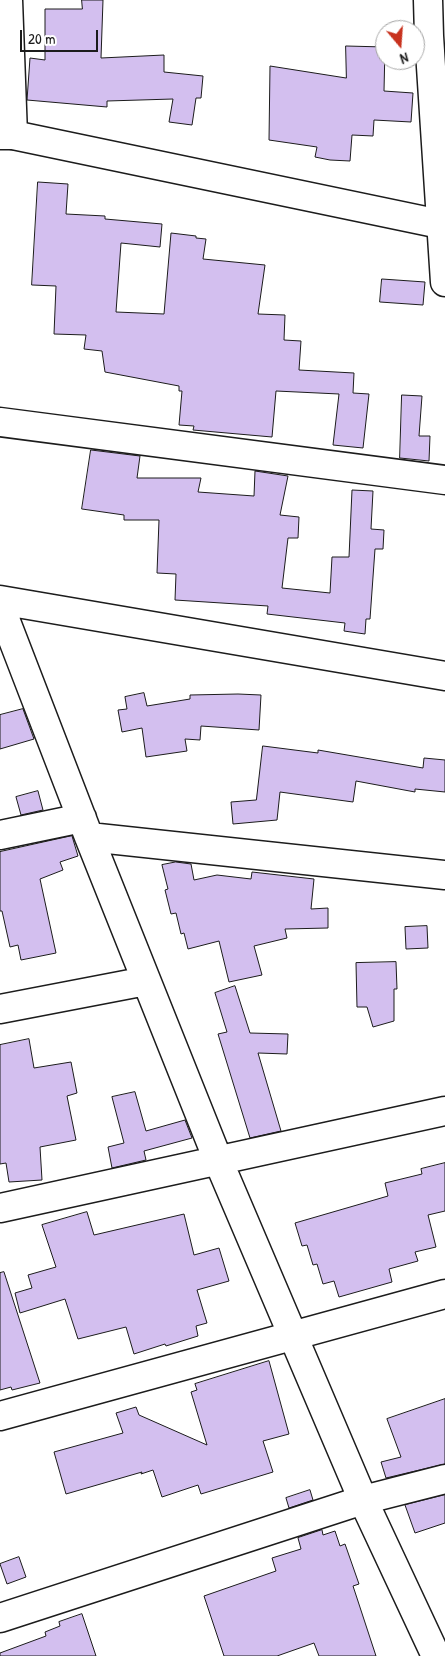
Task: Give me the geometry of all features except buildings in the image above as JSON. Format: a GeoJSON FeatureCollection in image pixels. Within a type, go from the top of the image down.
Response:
{"type":"FeatureCollection","features":[{"type":"Feature","properties":{"kind":"street"},"geometry":{"type":"LineString","coordinates":[[8,0],[6,135],[443,225]]}},
{"type":"Feature","properties":{"kind":"street"},"geometry":{"type":"LineString","coordinates":[[428,0],[437,36],[445,282]]}},
{"type":"Feature","properties":{"kind":"street"},"geometry":{"type":"LineString","coordinates":[[0,422],[445,480]]}},
{"type":"Feature","properties":{"kind":"street"},"geometry":{"type":"LineString","coordinates":[[0,600],[445,676]]}},
{"type":"Feature","properties":{"kind":"street"},"geometry":{"type":"LineString","coordinates":[[0,606],[11,664],[86,828],[218,1160],[363,1500],[436,1656]]}},
{"type":"Feature","properties":{"kind":"street"},"geometry":{"type":"LineString","coordinates":[[0,835],[86,828],[445,875]]}},
{"type":"Feature","properties":{"kind":"street"},"geometry":{"type":"LineString","coordinates":[[0,1009],[146,981]]}},
{"type":"Feature","properties":{"kind":"street"},"geometry":{"type":"LineString","coordinates":[[0,1208],[445,1111]]}},
{"type":"Feature","properties":{"kind":"street"},"geometry":{"type":"LineString","coordinates":[[0,1416],[445,1294]]}},
{"type":"Feature","properties":{"kind":"street"},"geometry":{"type":"LineString","coordinates":[[0,1618],[363,1500],[445,1480]]}}]}
